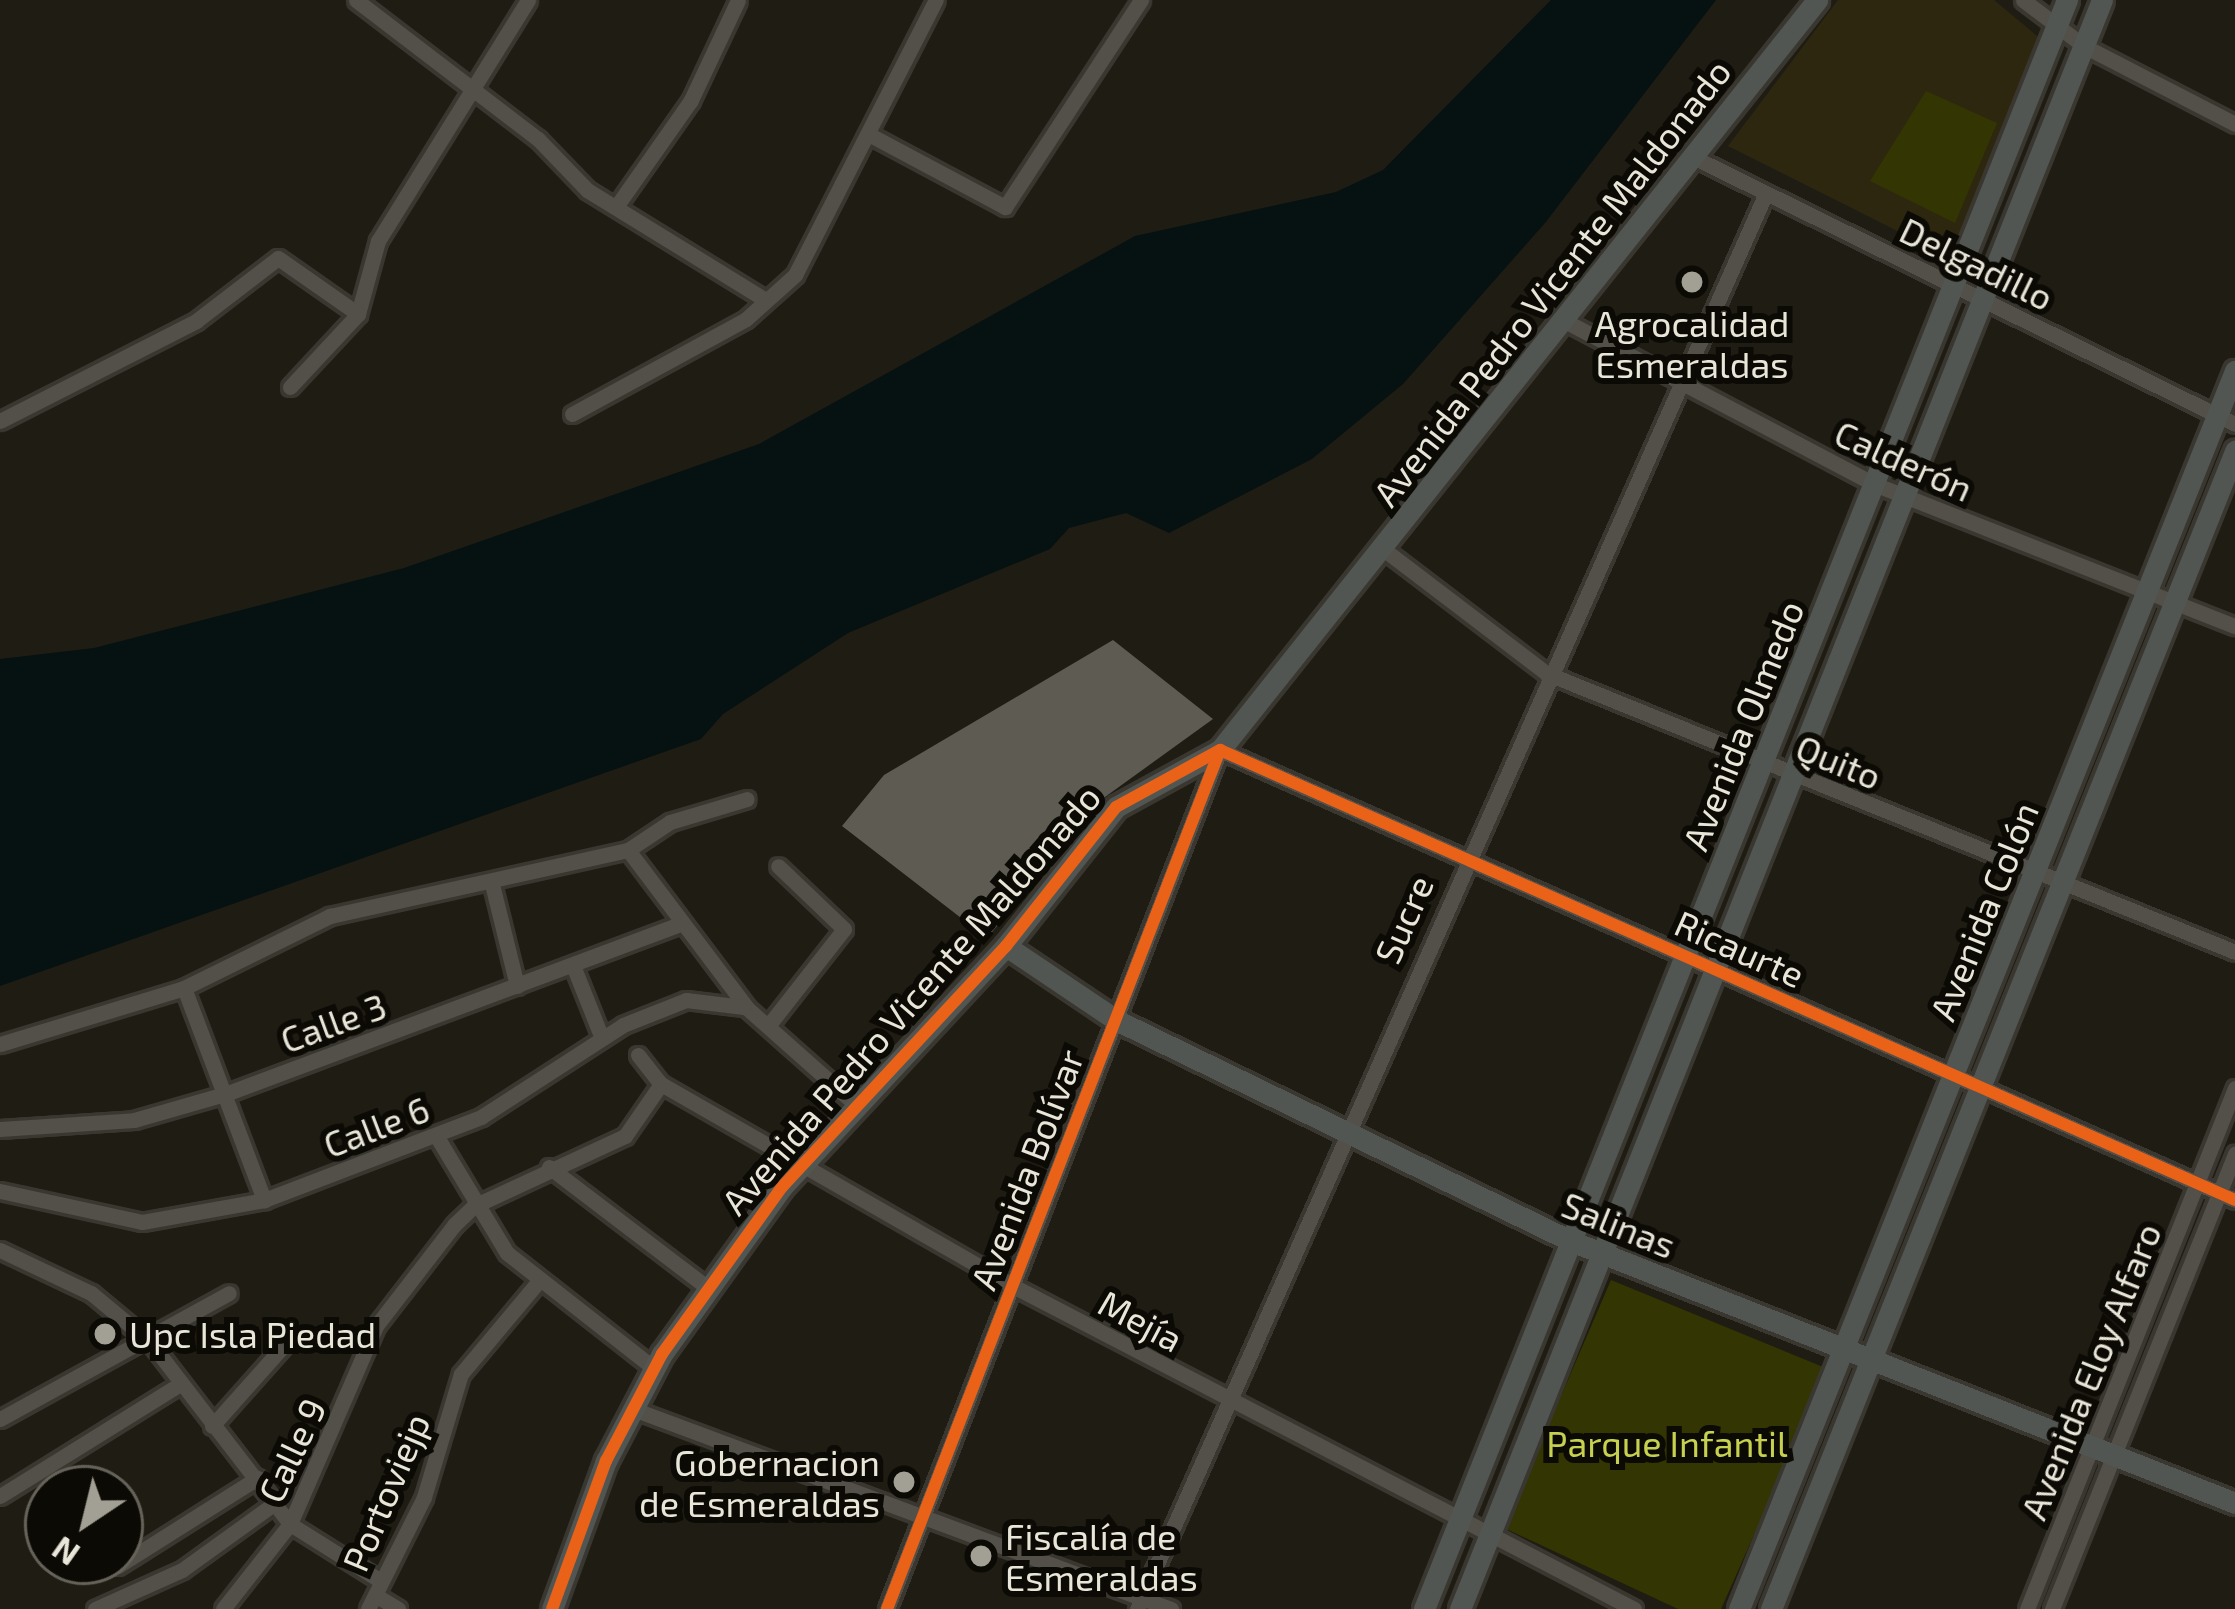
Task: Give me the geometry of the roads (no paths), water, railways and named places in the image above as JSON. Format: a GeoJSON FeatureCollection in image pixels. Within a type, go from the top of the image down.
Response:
{"type":"FeatureCollection","features":[{"type":"Feature","properties":{"kind":"street"},"geometry":{"type":"LineString","coordinates":[[356,0],[467,86],[586,190],[618,204],[766,300]]}},
{"type":"Feature","properties":{"kind":"street"},"geometry":{"type":"LineString","coordinates":[[290,387],[358,314],[378,242],[467,86],[528,0]]}},
{"type":"Feature","properties":{"kind":"street"},"geometry":{"type":"LineString","coordinates":[[618,204],[691,100],[738,0]]}},
{"type":"Feature","properties":{"kind":"street"},"geometry":{"type":"LineString","coordinates":[[572,414],[766,300],[795,275],[872,136],[936,0]]}},
{"type":"Feature","properties":{"kind":"street"},"geometry":{"type":"LineString","coordinates":[[872,136],[1005,207],[1141,0]]}},
{"type":"Feature","properties":{"kind":"street","name":"Avenida Pedro Vicente Maldonado"},"geometry":{"type":"LineString","coordinates":[[552,1609],[633,1409],[655,1369],[800,1166],[1006,946],[1116,807],[1220,750],[1817,0]]}},
{"type":"Feature","properties":{"kind":"street"},"geometry":{"type":"LineString","coordinates":[[2023,0],[2084,46],[2235,124]]}},
{"type":"Feature","properties":{"kind":"street","name":"Avenida Olmedo"},"geometry":{"type":"LineString","coordinates":[[1424,1609],[2067,0]]}},
{"type":"Feature","properties":{"kind":"street","name":"Avenida Olmedo"},"geometry":{"type":"LineString","coordinates":[[1460,1609],[2102,0]]}},
{"type":"Feature","properties":{"kind":"street","name":"Delgadillo"},"geometry":{"type":"LineString","coordinates":[[1693,157],[2226,419]]}},
{"type":"Feature","properties":{"kind":"street","name":"Sucre"},"geometry":{"type":"LineString","coordinates":[[1139,1603],[1463,858],[1766,193]]}},
{"type":"Feature","properties":{"kind":"street"},"geometry":{"type":"LineString","coordinates":[[0,421],[196,321],[278,258],[358,314]]}},
{"type":"Feature","properties":{"kind":"street","name":"Calderón"},"geometry":{"type":"LineString","coordinates":[[1563,320],[1677,385],[1874,484],[2235,626]]}},
{"type":"Feature","properties":{"kind":"street","name":"Avenida Colón"},"geometry":{"type":"LineString","coordinates":[[1739,1609],[2146,592],[2226,419],[2235,371]]}},
{"type":"Feature","properties":{"kind":"street","name":"Avenida Colón"},"geometry":{"type":"LineString","coordinates":[[1771,1609],[2235,451]]}},
{"type":"Feature","properties":{"kind":"street","name":"Quito"},"geometry":{"type":"LineString","coordinates":[[1382,548],[1546,673],[2235,952]]}},
{"type":"Feature","properties":{"kind":"street","name":"Ricaurte"},"geometry":{"type":"LineString","coordinates":[[1220,750],[1980,1087],[2199,1178],[2227,1196]]}},
{"type":"Feature","properties":{"kind":"street","name":"Avenida Bolívar"},"geometry":{"type":"LineString","coordinates":[[887,1609],[1220,750]]}},
{"type":"Feature","properties":{"kind":"street"},"geometry":{"type":"LineString","coordinates":[[0,1044],[184,988],[330,916],[492,884],[628,850],[670,822],[747,799]]}},
{"type":"Feature","properties":{"kind":"street"},"geometry":{"type":"LineString","coordinates":[[628,850],[677,925],[747,1008],[855,1104]]}},
{"type":"Feature","properties":{"kind":"street"},"geometry":{"type":"LineString","coordinates":[[768,1026],[844,929],[778,866]]}},
{"type":"Feature","properties":{"kind":"street"},"geometry":{"type":"LineString","coordinates":[[492,884],[517,986]]}},
{"type":"Feature","properties":{"kind":"street","name":"Calle 3"},"geometry":{"type":"LineString","coordinates":[[0,1129],[134,1120],[229,1093],[574,968],[677,925]]}},
{"type":"Feature","properties":{"kind":"street","name":"Salinas"},"geometry":{"type":"LineString","coordinates":[[1006,946],[1116,1020],[1341,1134],[1571,1241],[2094,1442],[2114,1455],[2235,1503]]}},
{"type":"Feature","properties":{"kind":"street"},"geometry":{"type":"LineString","coordinates":[[574,968],[601,1036]]}},
{"type":"Feature","properties":{"kind":"street"},"geometry":{"type":"LineString","coordinates":[[184,988],[229,1093],[264,1200]]}},
{"type":"Feature","properties":{"kind":"street","name":"Calle 6"},"geometry":{"type":"LineString","coordinates":[[0,1191],[142,1222],[264,1200],[437,1137],[601,1036],[686,1000],[747,1008]]}},
{"type":"Feature","properties":{"kind":"street","name":"Mejía"},"geometry":{"type":"LineString","coordinates":[[638,1055],[662,1084],[1013,1286],[1458,1523],[1634,1609]]}},
{"type":"Feature","properties":{"kind":"street","name":"Calle 9"},"geometry":{"type":"LineString","coordinates":[[223,1609],[290,1524],[376,1326],[474,1206],[549,1167],[626,1136],[662,1084]]}},
{"type":"Feature","properties":{"kind":"street","name":"Avenida Eloy Alfaro"},"geometry":{"type":"LineString","coordinates":[[2027,1609],[2235,1088]]}},
{"type":"Feature","properties":{"kind":"street"},"geometry":{"type":"LineString","coordinates":[[437,1137],[474,1206],[538,1282],[655,1369]]}},
{"type":"Feature","properties":{"kind":"street","name":"Avenida Eloy Alfaro"},"geometry":{"type":"LineString","coordinates":[[2052,1609],[2227,1196],[2235,1153]]}},
{"type":"Feature","properties":{"kind":"street"},"geometry":{"type":"LineString","coordinates":[[549,1167],[709,1289]]}},
{"type":"Feature","properties":{"kind":"street"},"geometry":{"type":"LineString","coordinates":[[0,1250],[91,1293],[149,1342],[290,1524],[398,1609]]}},
{"type":"Feature","properties":{"kind":"street","name":"Portoviejp"},"geometry":{"type":"LineString","coordinates":[[375,1595],[424,1497],[461,1374],[538,1282]]}},
{"type":"Feature","properties":{"kind":"street"},"geometry":{"type":"LineString","coordinates":[[0,1419],[149,1342],[229,1293]]}},
{"type":"Feature","properties":{"kind":"street"},"geometry":{"type":"LineString","coordinates":[[212,1426],[285,1344]]}},
{"type":"Feature","properties":{"kind":"street"},"geometry":{"type":"LineString","coordinates":[[0,1496],[178,1384]]}},
{"type":"Feature","properties":{"kind":"street"},"geometry":{"type":"LineString","coordinates":[[633,1409],[1139,1603],[1172,1609]]}},
{"type":"Feature","properties":{"kind":"street"},"geometry":{"type":"LineString","coordinates":[[144,1546],[256,1478]]}},
{"type":"Feature","properties":{"kind":"street"},"geometry":{"type":"LineString","coordinates":[[95,1609],[133,1593],[275,1502]]}},
{"type":"Feature","properties":{"kind":"street"},"geometry":{"type":"LineString","coordinates":[[129,1585],[133,1593]]}},
{"type":"Feature","properties":{"kind":"place","name":"Agrocalidad Esmeraldas"},"geometry":{"type":"Point","coordinates":[1692,282]}},
{"type":"Feature","properties":{"kind":"place","name":"Upc Isla Piedad"},"geometry":{"type":"Point","coordinates":[105,1334]}},
{"type":"Feature","properties":{"kind":"place","name":"Gobernacion de Esmeraldas"},"geometry":{"type":"Point","coordinates":[904,1482]}},
{"type":"Feature","properties":{"kind":"place","name":"Fiscalía de Esmeraldas"},"geometry":{"type":"Point","coordinates":[981,1556]}},
{"type":"Feature","properties":{"kind":"park label","name":"Parque Infantil"},"geometry":{"type":"Point","coordinates":[1667,1443]}}]}
